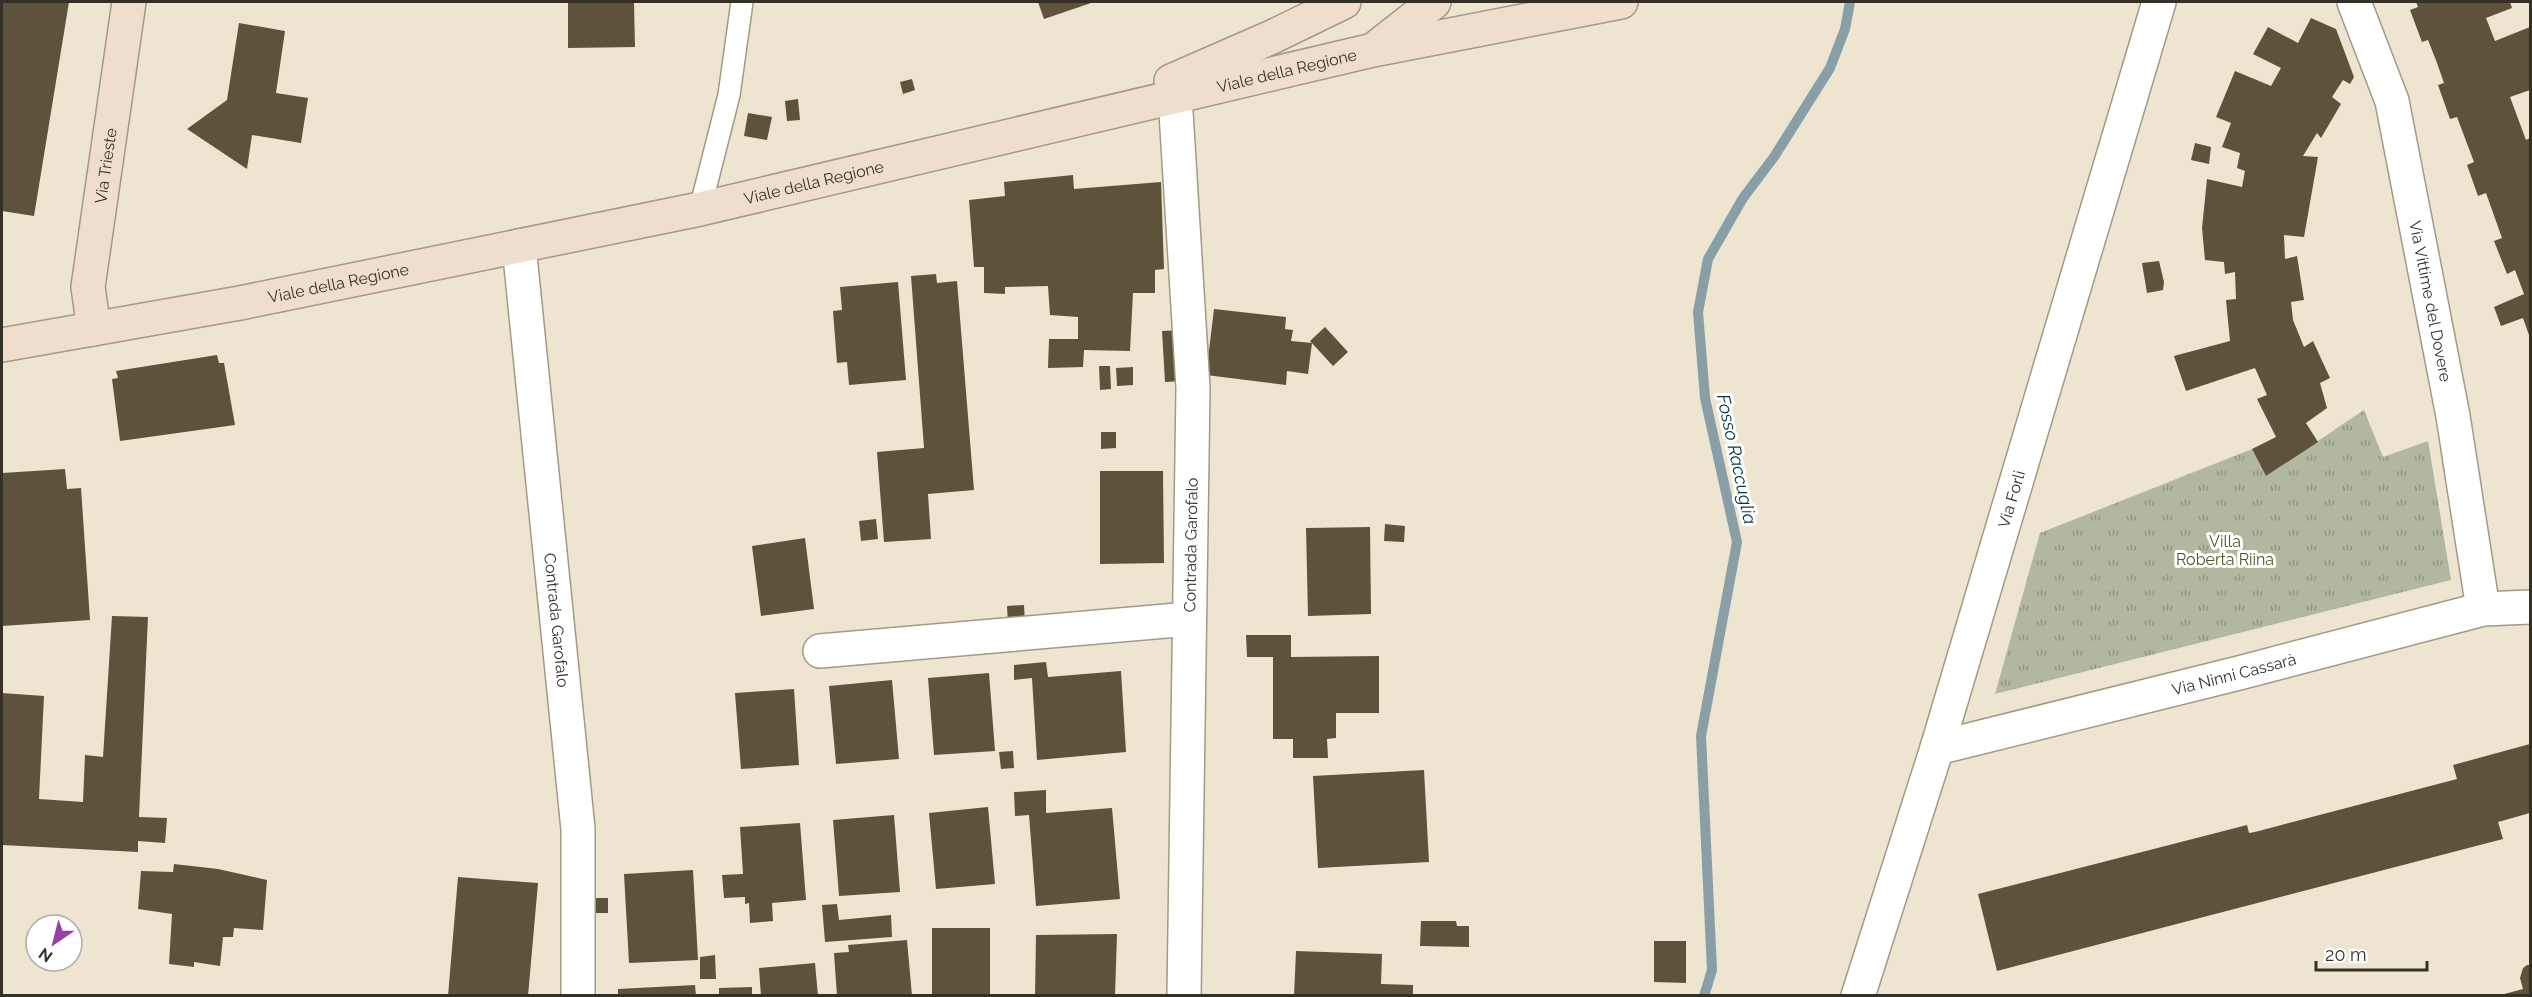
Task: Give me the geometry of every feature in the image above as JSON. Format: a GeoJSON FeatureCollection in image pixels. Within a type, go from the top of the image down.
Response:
{"type":"FeatureCollection","features":[{"type":"Feature","properties":{"kind":"main road","name":"Via Trieste"},"geometry":{"type":"LineString","coordinates":[[94,329],[88,287],[129,2]]}},
{"type":"Feature","properties":{"kind":"main road"},"geometry":{"type":"LineString","coordinates":[[1093,116],[1274,36],[1344,2]]}},
{"type":"Feature","properties":{"kind":"main road"},"geometry":{"type":"LineString","coordinates":[[1373,50],[1434,2]]}},
{"type":"Feature","properties":{"kind":"main road","name":"Viale della Regione"},"geometry":{"type":"LineString","coordinates":[[2,345],[240,303],[700,209],[1373,50],[1621,2]]}},
{"type":"Feature","properties":{"kind":"street","name":"Via Forlì"},"geometry":{"type":"LineString","coordinates":[[1858,996],[1937,748],[2159,2]]}},
{"type":"Feature","properties":{"kind":"street","name":"Via Vittime del Dovere"},"geometry":{"type":"LineString","coordinates":[[2354,2],[2392,101],[2453,416],[2483,609]]}},
{"type":"Feature","properties":{"kind":"street","name":"Contrada Garofalo"},"geometry":{"type":"LineString","coordinates":[[1175,96],[1193,388],[1184,996]]}},
{"type":"Feature","properties":{"kind":"street","name":"Contrada Garofalo"},"geometry":{"type":"LineString","coordinates":[[519,246],[578,829],[578,996]]}},
{"type":"Feature","properties":{"kind":"street","name":"Via Ninni Cassarà"},"geometry":{"type":"LineString","coordinates":[[1937,748],[2239,673],[2483,609],[2530,608]]}},
{"type":"Feature","properties":{"kind":"street"},"geometry":{"type":"LineString","coordinates":[[820,651],[1190,619]]}},
{"type":"Feature","properties":{"kind":"lane"},"geometry":{"type":"LineString","coordinates":[[700,209],[729,95],[742,2]]}},
{"type":"Feature","properties":{"kind":"green space","name":"Villa Roberta Riina"},"geometry":{"type":"Polygon","coordinates":[[[2364,410],[2383,457],[2428,441],[2451,580],[1995,694],[2040,533],[2252,449],[2266,476],[2364,410]]]}},
{"type":"Feature","properties":{"kind":"building"},"geometry":{"type":"Polygon","coordinates":[[[2,2],[69,2],[34,216],[2,211],[2,2]]]}},
{"type":"Feature","properties":{"kind":"building"},"geometry":{"type":"Polygon","coordinates":[[[568,2],[634,2],[635,47],[568,48],[568,2]]]}},
{"type":"Feature","properties":{"kind":"building"},"geometry":{"type":"Polygon","coordinates":[[[1038,2],[1094,2],[1044,19],[1038,2]]]}},
{"type":"Feature","properties":{"kind":"building"},"geometry":{"type":"Polygon","coordinates":[[[2416,2],[2510,2],[2512,8],[2486,18],[2495,41],[2530,27],[2530,90],[2510,97],[2526,140],[2530,138],[2530,338],[2523,318],[2501,326],[2494,307],[2524,294],[2515,270],[2507,274],[2494,241],[2502,238],[2486,193],[2478,196],[2467,165],[2474,162],[2457,117],[2450,119],[2438,85],[2444,83],[2437,63],[2428,40],[2422,42],[2410,10],[2418,7],[2416,2]]]}},
{"type":"Feature","properties":{"kind":"building"},"geometry":{"type":"Polygon","coordinates":[[[2311,18],[2336,29],[2354,77],[2350,84],[2343,80],[2332,97],[2341,104],[2321,138],[2317,133],[2303,156],[2318,157],[2304,237],[2284,235],[2285,259],[2297,256],[2304,300],[2291,302],[2293,320],[2304,347],[2313,341],[2330,378],[2320,383],[2327,408],[2306,423],[2318,442],[2266,476],[2252,449],[2276,437],[2257,399],[2267,395],[2255,368],[2186,391],[2174,356],[2230,341],[2226,300],[2236,299],[2235,272],[2225,274],[2224,262],[2205,260],[2202,228],[2207,179],[2242,187],[2245,171],[2237,168],[2240,153],[2222,147],[2231,123],[2216,117],[2235,71],[2271,86],[2281,68],[2253,54],[2268,27],[2298,43],[2311,18]]]}},
{"type":"Feature","properties":{"kind":"building"},"geometry":{"type":"Polygon","coordinates":[[[239,23],[285,31],[276,93],[308,98],[301,143],[252,135],[247,169],[187,129],[227,100],[239,23]]]}},
{"type":"Feature","properties":{"kind":"building"},"geometry":{"type":"Polygon","coordinates":[[[912,79],[915,90],[903,94],[900,82],[912,79]]]}},
{"type":"Feature","properties":{"kind":"building"},"geometry":{"type":"Polygon","coordinates":[[[798,99],[800,120],[787,121],[785,101],[798,99]]]}},
{"type":"Feature","properties":{"kind":"building"},"geometry":{"type":"Polygon","coordinates":[[[748,113],[772,117],[767,140],[744,136],[748,113]]]}},
{"type":"Feature","properties":{"kind":"building"},"geometry":{"type":"Polygon","coordinates":[[[2195,143],[2211,147],[2209,164],[2191,160],[2195,143]]]}},
{"type":"Feature","properties":{"kind":"building"},"geometry":{"type":"Polygon","coordinates":[[[1073,175],[1074,189],[1161,182],[1164,269],[1155,270],[1155,293],[1133,293],[1130,351],[1084,350],[1083,367],[1048,368],[1049,339],[1078,339],[1078,317],[1050,315],[1048,286],[1005,287],[1005,294],[984,293],[984,267],[974,267],[969,200],[1005,196],[1004,182],[1073,175]]]}},
{"type":"Feature","properties":{"kind":"building"},"geometry":{"type":"Polygon","coordinates":[[[2159,261],[2164,282],[2163,290],[2147,293],[2142,263],[2159,261]]]}},
{"type":"Feature","properties":{"kind":"building"},"geometry":{"type":"Polygon","coordinates":[[[936,274],[937,283],[957,281],[974,490],[928,494],[931,539],[884,542],[877,452],[924,448],[911,276],[936,274]]]}},
{"type":"Feature","properties":{"kind":"building"},"geometry":{"type":"Polygon","coordinates":[[[898,282],[906,380],[849,385],[847,362],[837,363],[833,311],[842,310],[840,287],[898,282]]]}},
{"type":"Feature","properties":{"kind":"building"},"geometry":{"type":"Polygon","coordinates":[[[1214,309],[1286,317],[1285,329],[1293,330],[1291,341],[1312,343],[1308,374],[1287,371],[1286,385],[1206,375],[1214,309]]]}},
{"type":"Feature","properties":{"kind":"building"},"geometry":{"type":"Polygon","coordinates":[[[1325,327],[1348,352],[1333,366],[1310,341],[1325,327]]]}},
{"type":"Feature","properties":{"kind":"building"},"geometry":{"type":"Polygon","coordinates":[[[1180,330],[1183,381],[1165,382],[1162,331],[1180,330]]]}},
{"type":"Feature","properties":{"kind":"building"},"geometry":{"type":"Polygon","coordinates":[[[217,355],[219,363],[224,363],[235,425],[120,441],[112,379],[118,378],[116,371],[217,355]]]}},
{"type":"Feature","properties":{"kind":"building"},"geometry":{"type":"Polygon","coordinates":[[[1099,366],[1110,366],[1111,389],[1100,390],[1099,366]]]}},
{"type":"Feature","properties":{"kind":"building"},"geometry":{"type":"Polygon","coordinates":[[[1133,367],[1133,385],[1117,386],[1116,368],[1133,367]]]}},
{"type":"Feature","properties":{"kind":"building"},"geometry":{"type":"Polygon","coordinates":[[[1101,432],[1116,432],[1116,448],[1101,449],[1101,432]]]}},
{"type":"Feature","properties":{"kind":"building"},"geometry":{"type":"Polygon","coordinates":[[[65,469],[67,489],[81,488],[90,620],[2,626],[2,473],[65,469]]]}},
{"type":"Feature","properties":{"kind":"building"},"geometry":{"type":"Polygon","coordinates":[[[1100,471],[1163,471],[1164,563],[1100,564],[1100,471]]]}},
{"type":"Feature","properties":{"kind":"building"},"geometry":{"type":"Polygon","coordinates":[[[876,519],[878,539],[861,541],[859,521],[876,519]]]}},
{"type":"Feature","properties":{"kind":"building"},"geometry":{"type":"Polygon","coordinates":[[[1385,524],[1405,526],[1404,542],[1384,541],[1385,524]]]}},
{"type":"Feature","properties":{"kind":"building"},"geometry":{"type":"Polygon","coordinates":[[[1370,527],[1371,614],[1308,616],[1306,528],[1370,527]]]}},
{"type":"Feature","properties":{"kind":"building"},"geometry":{"type":"Polygon","coordinates":[[[805,538],[814,609],[761,616],[752,546],[805,538]]]}},
{"type":"Feature","properties":{"kind":"building"},"geometry":{"type":"Polygon","coordinates":[[[1024,605],[1025,623],[1008,624],[1007,606],[1024,605]]]}},
{"type":"Feature","properties":{"kind":"building"},"geometry":{"type":"Polygon","coordinates":[[[112,616],[148,617],[139,817],[167,818],[165,843],[138,841],[138,852],[2,845],[2,693],[44,696],[39,799],[83,802],[85,755],[103,757],[112,616]]]}},
{"type":"Feature","properties":{"kind":"building"},"geometry":{"type":"Polygon","coordinates":[[[1246,635],[1291,635],[1291,657],[1379,656],[1379,713],[1336,713],[1336,738],[1327,739],[1328,758],[1293,758],[1293,739],[1273,739],[1273,657],[1247,657],[1246,635]]]}},
{"type":"Feature","properties":{"kind":"building"},"geometry":{"type":"Polygon","coordinates":[[[1046,662],[1048,677],[1121,671],[1126,752],[1037,760],[1032,678],[1014,680],[1014,665],[1046,662]]]}},
{"type":"Feature","properties":{"kind":"building"},"geometry":{"type":"Polygon","coordinates":[[[989,673],[995,751],[934,755],[928,678],[989,673]]]}},
{"type":"Feature","properties":{"kind":"building"},"geometry":{"type":"Polygon","coordinates":[[[892,680],[899,759],[836,764],[829,686],[892,680]]]}},
{"type":"Feature","properties":{"kind":"building"},"geometry":{"type":"Polygon","coordinates":[[[794,689],[799,765],[741,769],[735,693],[794,689]]]}},
{"type":"Feature","properties":{"kind":"building"},"geometry":{"type":"Polygon","coordinates":[[[2530,744],[2530,813],[2498,822],[2503,839],[1997,971],[1978,894],[2247,825],[2249,833],[2255,832],[2457,779],[2453,765],[2530,744]]]}},
{"type":"Feature","properties":{"kind":"building"},"geometry":{"type":"Polygon","coordinates":[[[1013,751],[1014,768],[1001,769],[999,752],[1013,751]]]}},
{"type":"Feature","properties":{"kind":"building"},"geometry":{"type":"Polygon","coordinates":[[[1424,770],[1429,862],[1318,868],[1313,776],[1424,770]]]}},
{"type":"Feature","properties":{"kind":"building"},"geometry":{"type":"Polygon","coordinates":[[[1046,790],[1046,813],[1112,808],[1120,899],[1036,906],[1029,815],[1015,816],[1014,792],[1046,790]]]}},
{"type":"Feature","properties":{"kind":"building"},"geometry":{"type":"Polygon","coordinates":[[[988,807],[995,884],[936,889],[929,813],[988,807]]]}},
{"type":"Feature","properties":{"kind":"building"},"geometry":{"type":"Polygon","coordinates":[[[894,815],[900,892],[839,896],[833,820],[894,815]]]}},
{"type":"Feature","properties":{"kind":"building"},"geometry":{"type":"Polygon","coordinates":[[[800,823],[806,900],[772,903],[773,921],[750,923],[749,903],[745,904],[745,897],[724,898],[722,875],[743,874],[740,827],[800,823]]]}},
{"type":"Feature","properties":{"kind":"building"},"geometry":{"type":"Polygon","coordinates":[[[174,864],[218,869],[267,880],[263,930],[234,928],[233,937],[223,937],[220,966],[194,962],[194,967],[169,964],[172,914],[138,909],[141,871],[173,872],[174,864]]]}},
{"type":"Feature","properties":{"kind":"building"},"geometry":{"type":"Polygon","coordinates":[[[693,870],[698,960],[629,963],[624,874],[693,870]]]}},
{"type":"Feature","properties":{"kind":"building"},"geometry":{"type":"Polygon","coordinates":[[[458,877],[538,883],[528,996],[448,996],[458,877]]]}},
{"type":"Feature","properties":{"kind":"building"},"geometry":{"type":"Polygon","coordinates":[[[591,898],[608,898],[608,913],[591,913],[591,898]]]}},
{"type":"Feature","properties":{"kind":"building"},"geometry":{"type":"Polygon","coordinates":[[[837,904],[839,920],[891,915],[892,937],[825,942],[822,905],[837,904]]]}},
{"type":"Feature","properties":{"kind":"building"},"geometry":{"type":"Polygon","coordinates":[[[1421,921],[1456,921],[1457,926],[1469,926],[1469,947],[1420,946],[1421,921]]]}},
{"type":"Feature","properties":{"kind":"building"},"geometry":{"type":"Polygon","coordinates":[[[932,928],[990,928],[990,996],[932,996],[932,928]]]}},
{"type":"Feature","properties":{"kind":"building"},"geometry":{"type":"Polygon","coordinates":[[[1117,934],[1115,996],[1035,996],[1036,935],[1117,934]]]}},
{"type":"Feature","properties":{"kind":"building"},"geometry":{"type":"Polygon","coordinates":[[[907,940],[912,996],[837,996],[834,953],[849,952],[848,945],[907,940]]]}},
{"type":"Feature","properties":{"kind":"building"},"geometry":{"type":"Polygon","coordinates":[[[1654,941],[1686,941],[1686,983],[1654,982],[1654,941]]]}},
{"type":"Feature","properties":{"kind":"building"},"geometry":{"type":"Polygon","coordinates":[[[1296,951],[1382,954],[1381,984],[1413,985],[1413,996],[1294,996],[1296,951]]]}},
{"type":"Feature","properties":{"kind":"building"},"geometry":{"type":"Polygon","coordinates":[[[715,955],[716,979],[700,979],[700,957],[715,955]]]}},
{"type":"Feature","properties":{"kind":"building"},"geometry":{"type":"Polygon","coordinates":[[[815,963],[818,996],[761,996],[759,968],[815,963]]]}},
{"type":"Feature","properties":{"kind":"building"},"geometry":{"type":"Polygon","coordinates":[[[2530,965],[2530,996],[2497,996],[2523,989],[2520,978],[2523,968],[2530,965]]]}},
{"type":"Feature","properties":{"kind":"building"},"geometry":{"type":"Polygon","coordinates":[[[695,985],[696,996],[618,996],[618,989],[695,985]]]}},
{"type":"Feature","properties":{"kind":"building"},"geometry":{"type":"Polygon","coordinates":[[[752,987],[752,996],[719,996],[719,988],[752,987]]]}},
{"type":"Feature","properties":{"kind":"waterway","name":"Fosso Raccuglia"},"geometry":{"type":"LineString","coordinates":[[1704,996],[1712,970],[1701,736],[1737,542],[1705,398],[1698,312],[1708,259],[1743,198],[1774,157],[1830,68],[1845,29],[1850,2]]}}]}
